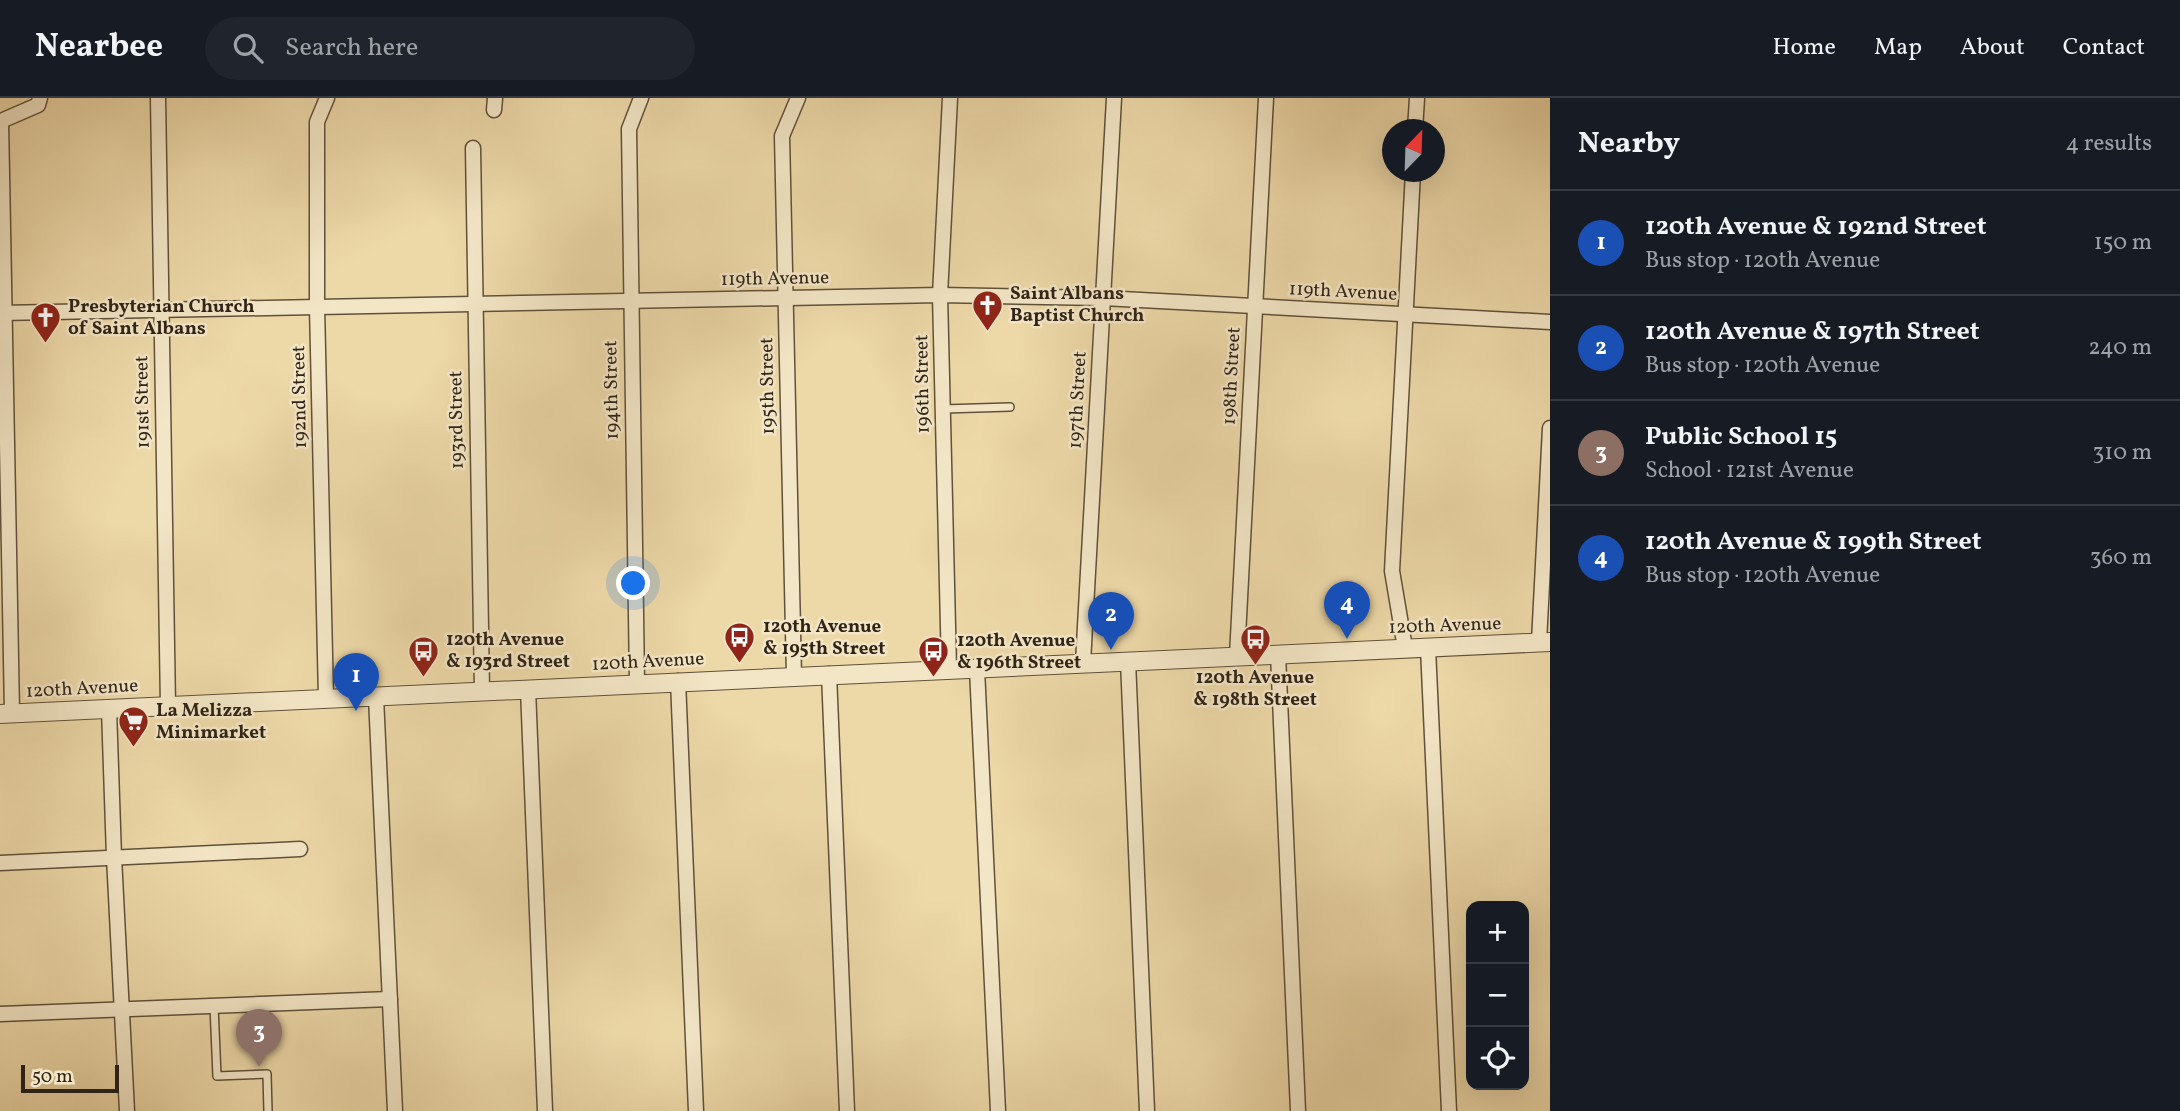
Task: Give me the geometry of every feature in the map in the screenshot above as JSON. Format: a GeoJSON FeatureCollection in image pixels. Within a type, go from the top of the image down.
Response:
{"type":"FeatureCollection","features":[{"type":"Feature","properties":{"kind":"street"},"geometry":{"type":"LineString","coordinates":[[6,714],[1,121],[38,105],[40,98]]}},
{"type":"Feature","properties":{"kind":"street","name":"191st Street"},"geometry":{"type":"LineString","coordinates":[[158,98],[168,706]]}},
{"type":"Feature","properties":{"kind":"street","name":"192nd Street"},"geometry":{"type":"LineString","coordinates":[[326,698],[317,307],[317,122],[327,98]]}},
{"type":"Feature","properties":{"kind":"street","name":"194th Street"},"geometry":{"type":"LineString","coordinates":[[637,683],[629,129],[641,98]]}},
{"type":"Feature","properties":{"kind":"street","name":"195th Street"},"geometry":{"type":"LineString","coordinates":[[794,676],[782,136],[798,98]]}},
{"type":"Feature","properties":{"kind":"street","name":"196th Street"},"geometry":{"type":"LineString","coordinates":[[949,668],[940,295],[950,98]]}},
{"type":"Feature","properties":{"kind":"street","name":"197th Street"},"geometry":{"type":"LineString","coordinates":[[1083,663],[1114,98]]}},
{"type":"Feature","properties":{"kind":"street","name":"198th Street"},"geometry":{"type":"LineString","coordinates":[[1237,656],[1266,98]]}},
{"type":"Feature","properties":{"kind":"street"},"geometry":{"type":"LineString","coordinates":[[1415,119],[1416,98]]}},
{"type":"Feature","properties":{"kind":"street","name":"193rd Street"},"geometry":{"type":"LineString","coordinates":[[473,148],[482,691]]}},
{"type":"Feature","properties":{"kind":"street"},"geometry":{"type":"LineString","coordinates":[[1405,648],[1392,570],[1412,182]]}},
{"type":"Feature","properties":{"kind":"street","name":"119th Avenue"},"geometry":{"type":"LineString","coordinates":[[2,313],[940,295],[1103,298],[1550,322]]}},
{"type":"Feature","properties":{"kind":"street"},"geometry":{"type":"LineString","coordinates":[[1545,642],[1550,428]]}},
{"type":"Feature","properties":{"kind":"street","name":"120th Avenue"},"geometry":{"type":"LineString","coordinates":[[6,714],[1545,642]]}},
{"type":"Feature","properties":{"kind":"street"},"geometry":{"type":"LineString","coordinates":[[1428,648],[1449,1111]]}},
{"type":"Feature","properties":{"kind":"street"},"geometry":{"type":"LineString","coordinates":[[1278,654],[1298,1111]]}},
{"type":"Feature","properties":{"kind":"street"},"geometry":{"type":"LineString","coordinates":[[1128,661],[1147,1111]]}},
{"type":"Feature","properties":{"kind":"street"},"geometry":{"type":"LineString","coordinates":[[977,668],[998,1111]]}},
{"type":"Feature","properties":{"kind":"street"},"geometry":{"type":"LineString","coordinates":[[828,674],[847,1111]]}},
{"type":"Feature","properties":{"kind":"street"},"geometry":{"type":"LineString","coordinates":[[678,681],[696,1111]]}},
{"type":"Feature","properties":{"kind":"street"},"geometry":{"type":"LineString","coordinates":[[528,690],[545,1111]]}},
{"type":"Feature","properties":{"kind":"street"},"geometry":{"type":"LineString","coordinates":[[376,697],[395,1111]]}},
{"type":"Feature","properties":{"kind":"street"},"geometry":{"type":"LineString","coordinates":[[109,709],[127,1111]]}},
{"type":"Feature","properties":{"kind":"street"},"geometry":{"type":"LineString","coordinates":[[0,863],[300,849]]}},
{"type":"Feature","properties":{"kind":"street"},"geometry":{"type":"LineString","coordinates":[[0,1014],[390,999]]}},
{"type":"Feature","properties":{"kind":"lane"},"geometry":{"type":"LineString","coordinates":[[943,409],[1010,407]]}},
{"type":"Feature","properties":{"kind":"lane"},"geometry":{"type":"LineString","coordinates":[[214,1005],[217,1076],[267,1074],[268,1111]]}},
{"type":"Feature","properties":{"kind":"place","name":"Saint Albans Baptist Church"},"geometry":{"type":"Point","coordinates":[987,332]}},
{"type":"Feature","properties":{"kind":"place","name":"Presbyterian Church of Saint Albans"},"geometry":{"type":"Point","coordinates":[45,345]}},
{"type":"Feature","properties":{"kind":"place","name":"120th Avenue & 199th Street"},"geometry":{"type":"Point","coordinates":[1347,639]}},
{"type":"Feature","properties":{"kind":"place","name":"120th Avenue & 197th Street"},"geometry":{"type":"Point","coordinates":[1111,650]}},
{"type":"Feature","properties":{"kind":"place","name":"120th Avenue & 195th Street"},"geometry":{"type":"Point","coordinates":[740,665]}},
{"type":"Feature","properties":{"kind":"place","name":"120th Avenue & 198th Street"},"geometry":{"type":"Point","coordinates":[1255,666]}},
{"type":"Feature","properties":{"kind":"place","name":"120th Avenue & 193rd Street"},"geometry":{"type":"Point","coordinates":[423,678]}},
{"type":"Feature","properties":{"kind":"place","name":"120th Avenue & 196th Street"},"geometry":{"type":"Point","coordinates":[934,679]}},
{"type":"Feature","properties":{"kind":"place","name":"120th Avenue & 192nd Street"},"geometry":{"type":"Point","coordinates":[356,711]}},
{"type":"Feature","properties":{"kind":"place","name":"La Melizza Minimarket"},"geometry":{"type":"Point","coordinates":[133,749]}},
{"type":"Feature","properties":{"kind":"place","name":"Public School 15"},"geometry":{"type":"Point","coordinates":[259,1067]}}]}
